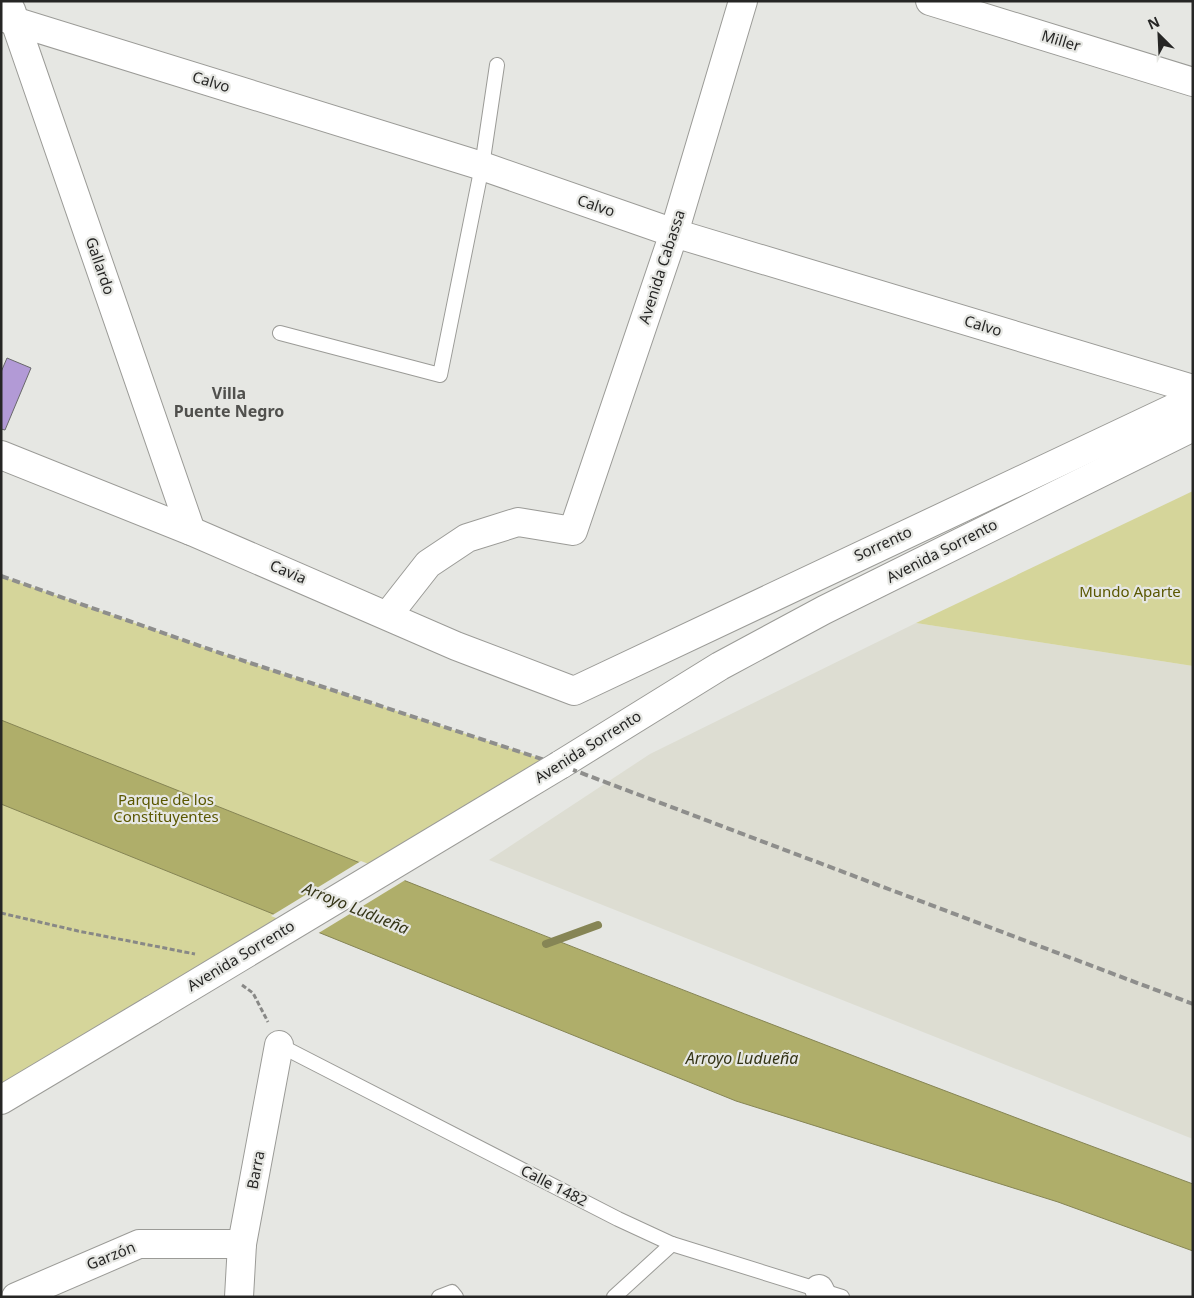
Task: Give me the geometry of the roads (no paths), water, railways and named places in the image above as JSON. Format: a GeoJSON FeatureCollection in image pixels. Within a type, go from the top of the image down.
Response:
{"type":"FeatureCollection","features":[{"type":"Feature","properties":{"kind":"street","name":"Avenida Cabassa"},"geometry":{"type":"LineString","coordinates":[[388,615],[428,564],[467,538],[518,522],[573,531],[674,233],[743,1]]}},
{"type":"Feature","properties":{"kind":"street","name":"Miller"},"geometry":{"type":"LineString","coordinates":[[930,1],[1193,82]]}},
{"type":"Feature","properties":{"kind":"street","name":"Calvo"},"geometry":{"type":"LineString","coordinates":[[8,13],[482,166],[674,233],[1193,390]]}},
{"type":"Feature","properties":{"kind":"street","name":"Gallardo"},"geometry":{"type":"LineString","coordinates":[[8,13],[191,531]]}},
{"type":"Feature","properties":{"kind":"street","name":"Sorrento"},"geometry":{"type":"LineString","coordinates":[[574,691],[682,638],[1193,399]]}},
{"type":"Feature","properties":{"kind":"street","name":"Avenida Sorrento"},"geometry":{"type":"LineString","coordinates":[[1,1100],[720,666],[824,610],[1193,427]]}},
{"type":"Feature","properties":{"kind":"street","name":"Cavia"},"geometry":{"type":"LineString","coordinates":[[1,454],[191,531],[456,646],[574,691]]}},
{"type":"Feature","properties":{"kind":"street","name":"Barra"},"geometry":{"type":"LineString","coordinates":[[239,1297],[242,1244],[279,1045]]}},
{"type":"Feature","properties":{"kind":"street","name":"Garzón"},"geometry":{"type":"LineString","coordinates":[[16,1297],[139,1244],[242,1244]]}},
{"type":"Feature","properties":{"kind":"lane"},"geometry":{"type":"LineString","coordinates":[[280,333],[440,375],[482,166],[497,65]]}},
{"type":"Feature","properties":{"kind":"lane","name":"Calle 1482"},"geometry":{"type":"LineString","coordinates":[[279,1045],[618,1219],[672,1244],[828,1294]]}},
{"type":"Feature","properties":{"kind":"lane"},"geometry":{"type":"LineString","coordinates":[[614,1297],[672,1244]]}},
{"type":"Feature","properties":{"kind":"lane"},"geometry":{"type":"LineString","coordinates":[[439,1297],[452,1292],[456,1297]]}},
{"type":"Feature","properties":{"kind":"water","name":"Arroyo Ludueña"},"geometry":{"type":"Polygon","coordinates":[[[1,720],[744,1014],[1193,1184],[1193,1251],[1058,1202],[736,1101],[1,804],[1,720]]]}},
{"type":"Feature","properties":{"kind":"waterway"},"geometry":{"type":"LineString","coordinates":[[546,944],[598,925]]}},
{"type":"Feature","properties":{"kind":"railway"},"geometry":{"type":"LineString","coordinates":[[1,576],[223,654],[560,765],[1193,1004]]}},
{"type":"Feature","properties":{"kind":"district","name":"Villa Puente Negro"},"geometry":{"type":"Point","coordinates":[229,402]}},
{"type":"Feature","properties":{"kind":"park label","name":"Mundo Aparte"},"geometry":{"type":"Point","coordinates":[1130,592]}},
{"type":"Feature","properties":{"kind":"park label","name":"Parque de los Constituyentes"},"geometry":{"type":"Point","coordinates":[166,808]}}]}
